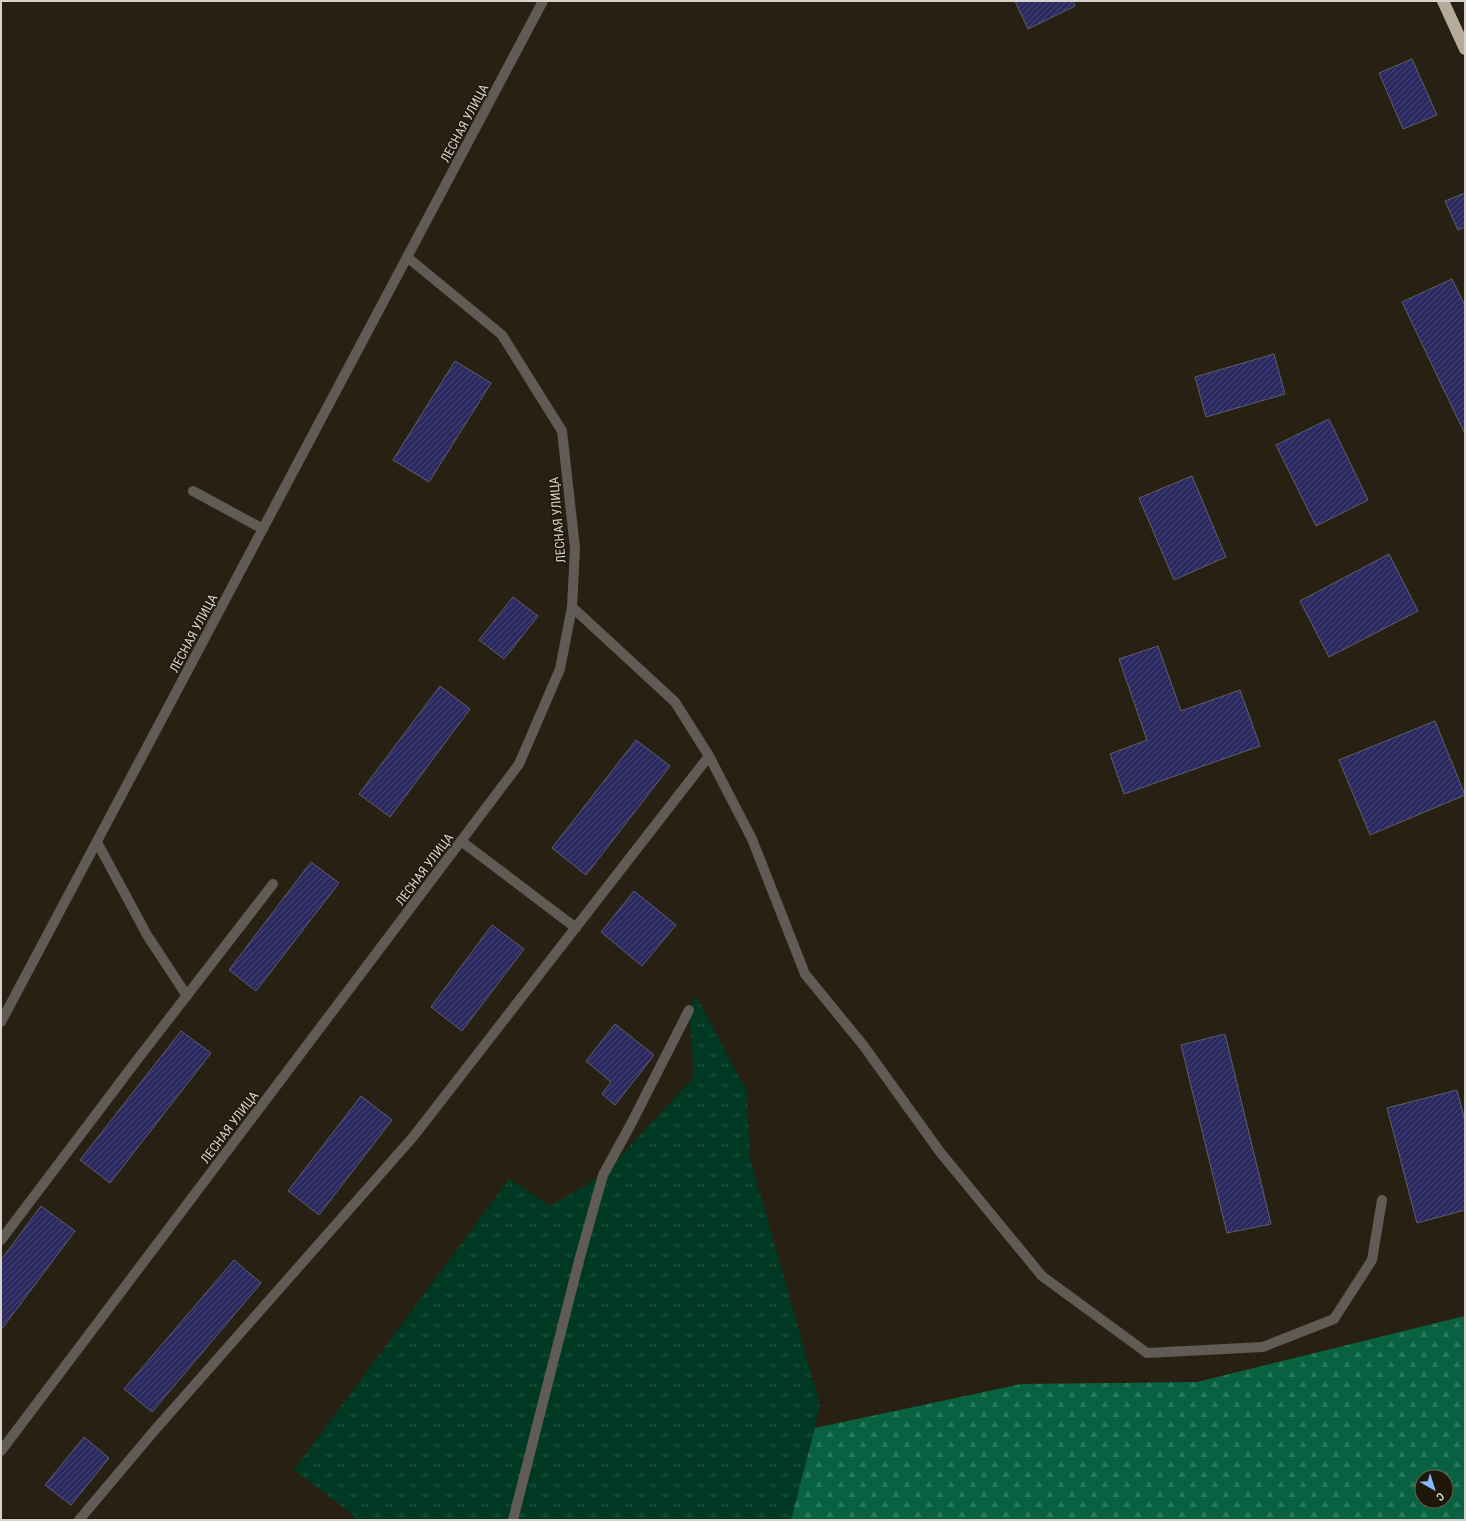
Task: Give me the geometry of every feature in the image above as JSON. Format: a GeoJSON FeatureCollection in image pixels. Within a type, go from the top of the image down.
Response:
{"type":"FeatureCollection","features":[{"type":"Feature","properties":{"kind":"highway"},"geometry":{"type":"LineString","coordinates":[[1443,1],[1465,49]]}},
{"type":"Feature","properties":{"kind":"street","name":"ЛЕСНАЯ УЛИЦА"},"geometry":{"type":"LineString","coordinates":[[1,1022],[544,1]]}},
{"type":"Feature","properties":{"kind":"street","name":"ЛЕСНАЯ УЛИЦА"},"geometry":{"type":"LineString","coordinates":[[1,1451],[519,764],[560,669],[572,607],[575,548],[562,431],[502,335],[408,257]]}},
{"type":"Feature","properties":{"kind":"street"},"geometry":{"type":"LineString","coordinates":[[193,491],[263,529]]}},
{"type":"Feature","properties":{"kind":"street"},"geometry":{"type":"LineString","coordinates":[[572,607],[676,702],[709,756],[752,839],[805,974],[863,1045],[940,1152],[1042,1276],[1147,1353],[1263,1347],[1334,1319],[1372,1260],[1382,1200]]}},
{"type":"Feature","properties":{"kind":"street"},"geometry":{"type":"LineString","coordinates":[[79,1520],[160,1425],[413,1137],[709,756]]}},
{"type":"Feature","properties":{"kind":"street"},"geometry":{"type":"LineString","coordinates":[[461,841],[576,928]]}},
{"type":"Feature","properties":{"kind":"street"},"geometry":{"type":"LineString","coordinates":[[96,842],[146,935],[187,996]]}},
{"type":"Feature","properties":{"kind":"street"},"geometry":{"type":"LineString","coordinates":[[1,1240],[273,884]]}},
{"type":"Feature","properties":{"kind":"street"},"geometry":{"type":"LineString","coordinates":[[513,1520],[580,1256],[603,1175],[689,1010]]}},
{"type":"Feature","properties":{"kind":"green space"},"geometry":{"type":"Polygon","coordinates":[[[696,995],[747,1092],[750,1158],[820,1405],[791,1520],[353,1520],[355,1516],[294,1470],[509,1179],[550,1206],[603,1175],[694,1077],[689,1010],[696,995]]]}},
{"type":"Feature","properties":{"kind":"green space"},"geometry":{"type":"Polygon","coordinates":[[[1465,1316],[1465,1520],[791,1520],[815,1428],[1021,1384],[1197,1382],[1465,1316]]]}},
{"type":"Feature","properties":{"kind":"building"},"geometry":{"type":"Polygon","coordinates":[[[1015,1],[1073,1],[1075,6],[1028,29],[1015,1]]]}},
{"type":"Feature","properties":{"kind":"building"},"geometry":{"type":"Polygon","coordinates":[[[1412,59],[1437,115],[1403,129],[1379,73],[1412,59]]]}},
{"type":"Feature","properties":{"kind":"building"},"geometry":{"type":"Polygon","coordinates":[[[1465,193],[1465,227],[1458,230],[1445,201],[1465,193]]]}},
{"type":"Feature","properties":{"kind":"building"},"geometry":{"type":"Polygon","coordinates":[[[1452,279],[1465,306],[1465,434],[1402,302],[1452,279]]]}},
{"type":"Feature","properties":{"kind":"building"},"geometry":{"type":"Polygon","coordinates":[[[1274,354],[1285,394],[1206,417],[1195,377],[1274,354]]]}},
{"type":"Feature","properties":{"kind":"building"},"geometry":{"type":"Polygon","coordinates":[[[455,361],[491,383],[429,482],[393,460],[455,361]]]}},
{"type":"Feature","properties":{"kind":"building"},"geometry":{"type":"Polygon","coordinates":[[[1329,419],[1368,500],[1316,526],[1276,445],[1329,419]]]}},
{"type":"Feature","properties":{"kind":"building"},"geometry":{"type":"Polygon","coordinates":[[[1192,476],[1226,557],[1174,580],[1139,498],[1192,476]]]}},
{"type":"Feature","properties":{"kind":"building"},"geometry":{"type":"Polygon","coordinates":[[[1389,554],[1418,611],[1329,657],[1300,601],[1389,554]]]}},
{"type":"Feature","properties":{"kind":"building"},"geometry":{"type":"Polygon","coordinates":[[[513,597],[538,616],[504,659],[479,640],[513,597]]]}},
{"type":"Feature","properties":{"kind":"building"},"geometry":{"type":"Polygon","coordinates":[[[1158,646],[1181,711],[1240,690],[1260,746],[1124,794],[1110,754],[1147,740],[1119,659],[1158,646]]]}},
{"type":"Feature","properties":{"kind":"building"},"geometry":{"type":"Polygon","coordinates":[[[440,686],[470,709],[390,817],[359,794],[440,686]]]}},
{"type":"Feature","properties":{"kind":"building"},"geometry":{"type":"Polygon","coordinates":[[[1435,721],[1465,795],[1370,835],[1339,760],[1435,721]]]}},
{"type":"Feature","properties":{"kind":"building"},"geometry":{"type":"Polygon","coordinates":[[[636,740],[670,766],[586,875],[552,848],[636,740]]]}},
{"type":"Feature","properties":{"kind":"building"},"geometry":{"type":"Polygon","coordinates":[[[311,862],[339,883],[256,991],[229,970],[311,862]]]}},
{"type":"Feature","properties":{"kind":"building"},"geometry":{"type":"Polygon","coordinates":[[[634,891],[676,925],[642,966],[601,932],[634,891]]]}},
{"type":"Feature","properties":{"kind":"building"},"geometry":{"type":"Polygon","coordinates":[[[492,925],[524,949],[462,1031],[431,1007],[492,925]]]}},
{"type":"Feature","properties":{"kind":"building"},"geometry":{"type":"Polygon","coordinates":[[[615,1024],[654,1055],[615,1105],[602,1094],[611,1082],[586,1061],[615,1024]]]}},
{"type":"Feature","properties":{"kind":"building"},"geometry":{"type":"Polygon","coordinates":[[[181,1031],[211,1053],[110,1183],[80,1160],[181,1031]]]}},
{"type":"Feature","properties":{"kind":"building"},"geometry":{"type":"Polygon","coordinates":[[[1225,1034],[1271,1224],[1227,1233],[1181,1045],[1225,1034]]]}},
{"type":"Feature","properties":{"kind":"building"},"geometry":{"type":"Polygon","coordinates":[[[1457,1090],[1465,1121],[1465,1210],[1417,1223],[1387,1108],[1457,1090]]]}},
{"type":"Feature","properties":{"kind":"building"},"geometry":{"type":"Polygon","coordinates":[[[361,1096],[392,1120],[319,1215],[288,1191],[361,1096]]]}},
{"type":"Feature","properties":{"kind":"building"},"geometry":{"type":"Polygon","coordinates":[[[41,1206],[75,1231],[1,1330],[1,1260],[41,1206]]]}},
{"type":"Feature","properties":{"kind":"building"},"geometry":{"type":"Polygon","coordinates":[[[234,1260],[261,1283],[152,1412],[124,1389],[234,1260]]]}},
{"type":"Feature","properties":{"kind":"building"},"geometry":{"type":"Polygon","coordinates":[[[84,1437],[109,1458],[71,1505],[45,1485],[84,1437]]]}}]}
